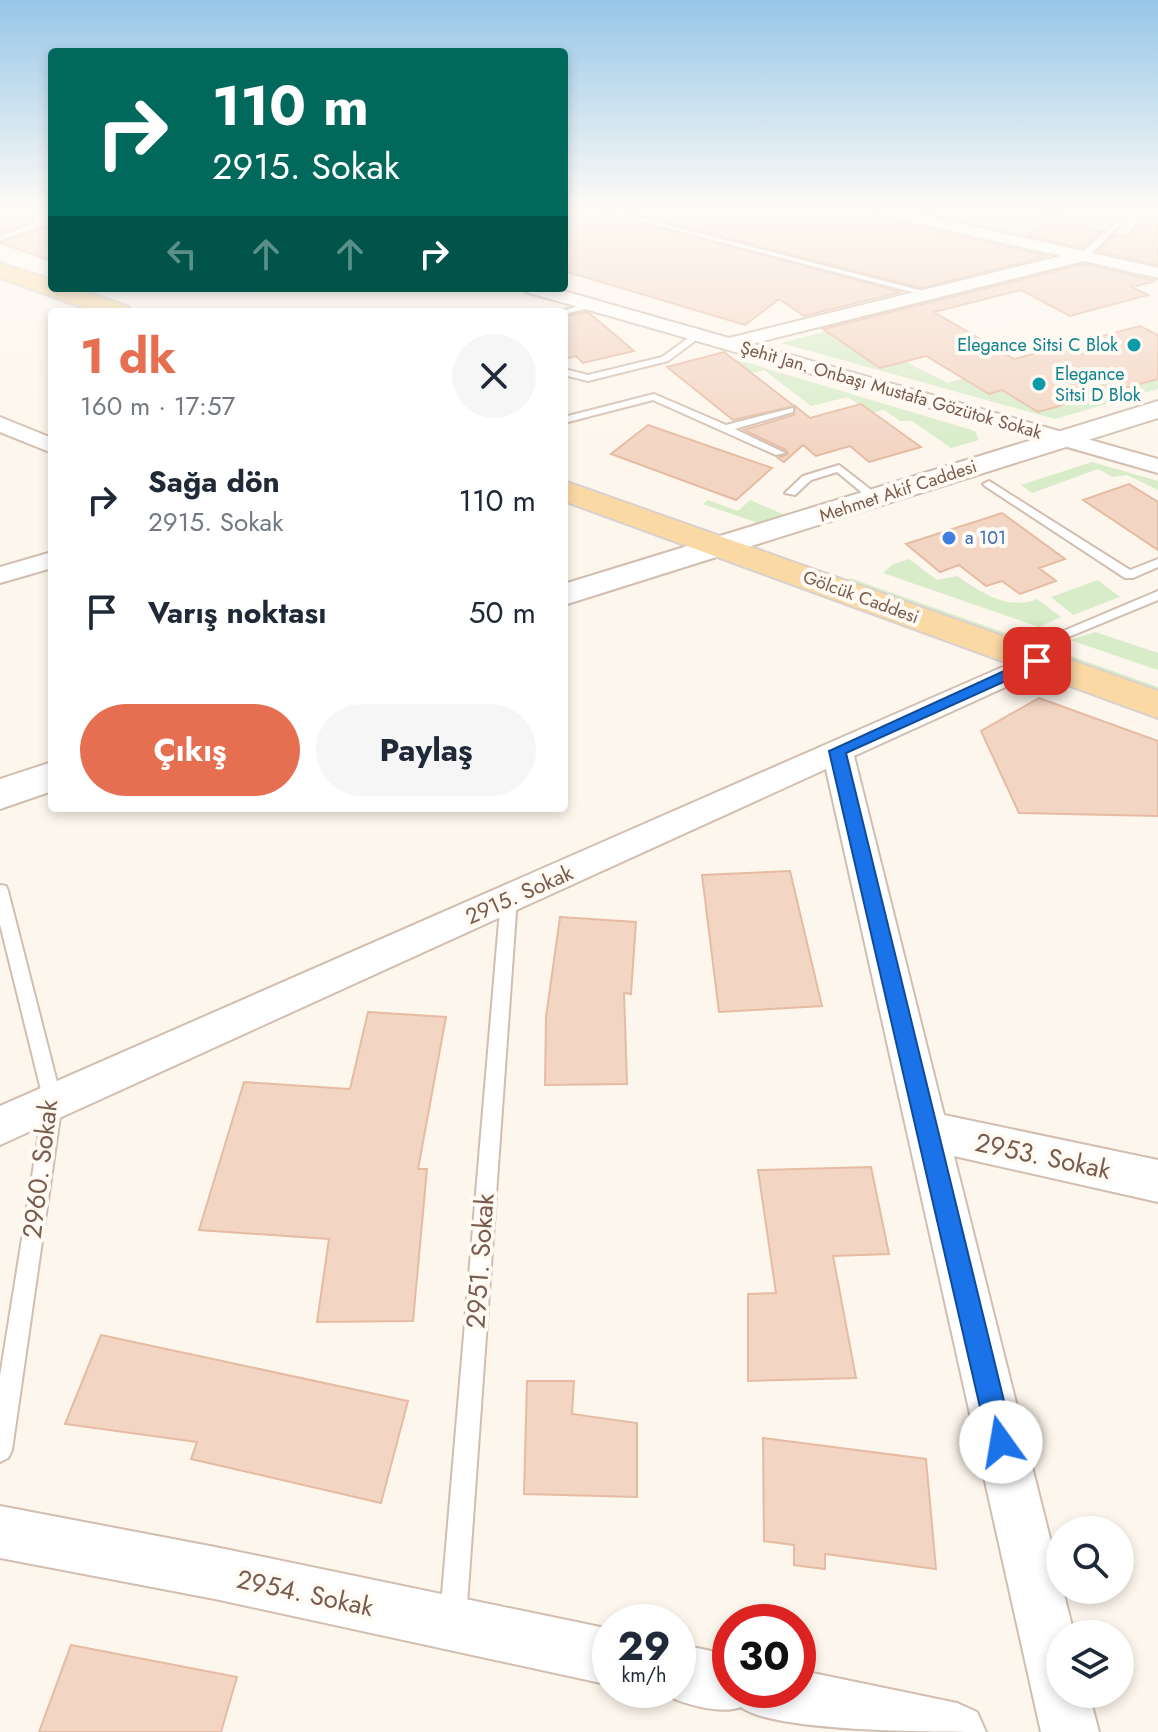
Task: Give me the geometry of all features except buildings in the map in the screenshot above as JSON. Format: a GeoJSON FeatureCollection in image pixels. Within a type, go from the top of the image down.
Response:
{"type":"FeatureCollection","features":[{"type":"Feature","properties":{"kind":"main road"},"geometry":{"type":"LineString","coordinates":[[14,291],[62,308]]}},
{"type":"Feature","properties":{"kind":"main road"},"geometry":{"type":"LineString","coordinates":[[70,292],[110,308]]}},
{"type":"Feature","properties":{"kind":"main road","name":"Gölcük Caddesi"},"geometry":{"type":"LineString","coordinates":[[568,471],[755,547],[1043,650],[1158,679]]}},
{"type":"Feature","properties":{"kind":"main road","name":"Gölcük Caddesi"},"geometry":{"type":"LineString","coordinates":[[568,491],[719,546],[791,549],[1043,650],[1158,705]]}},
{"type":"Feature","properties":{"kind":"street"},"geometry":{"type":"LineString","coordinates":[[729,344],[943,291]]}},
{"type":"Feature","properties":{"kind":"street","name":"Şehit Jan. Onbaşı Mustafa Gözütok Sokak"},"geometry":{"type":"LineString","coordinates":[[547,292],[1158,466]]}},
{"type":"Feature","properties":{"kind":"street","name":"Mehmet Akif Caddesi"},"geometry":{"type":"LineString","coordinates":[[637,569],[755,547],[875,498],[1158,409]]}},
{"type":"Feature","properties":{"kind":"street"},"geometry":{"type":"LineString","coordinates":[[0,424],[48,444]]}},
{"type":"Feature","properties":{"kind":"street","name":"Mehmet Akif Caddesi"},"geometry":{"type":"LineString","coordinates":[[791,549],[1158,430]]}},
{"type":"Feature","properties":{"kind":"street","name":"Mehmet Akif Caddesi"},"geometry":{"type":"LineString","coordinates":[[568,594],[637,569],[719,546]]}},
{"type":"Feature","properties":{"kind":"street"},"geometry":{"type":"LineString","coordinates":[[0,575],[48,561]]}},
{"type":"Feature","properties":{"kind":"street","name":"2915. Sokak"},"geometry":{"type":"LineString","coordinates":[[0,1126],[837,751],[1043,650]]}},
{"type":"Feature","properties":{"kind":"street"},"geometry":{"type":"LineString","coordinates":[[837,751],[1046,1632]]}},
{"type":"Feature","properties":{"kind":"street"},"geometry":{"type":"LineString","coordinates":[[0,794],[48,777]]}},
{"type":"Feature","properties":{"kind":"street","name":"2953. Sokak"},"geometry":{"type":"LineString","coordinates":[[928,1131],[1158,1181]]}},
{"type":"Feature","properties":{"kind":"street","name":"2954. Sokak"},"geometry":{"type":"LineString","coordinates":[[0,1532],[592,1653]]}},
{"type":"Feature","properties":{"kind":"street"},"geometry":{"type":"LineString","coordinates":[[816,1702],[957,1732]]}},
{"type":"Feature","properties":{"kind":"street"},"geometry":{"type":"LineString","coordinates":[[1064,1708],[1070,1732]]}},
{"type":"Feature","properties":{"kind":"lane"},"geometry":{"type":"LineString","coordinates":[[918,291],[930,294]]}},
{"type":"Feature","properties":{"kind":"lane"},"geometry":{"type":"LineString","coordinates":[[568,311],[592,305]]}},
{"type":"Feature","properties":{"kind":"lane"},"geometry":{"type":"LineString","coordinates":[[568,373],[588,378],[665,359],[698,335]]}},
{"type":"Feature","properties":{"kind":"lane"},"geometry":{"type":"LineString","coordinates":[[568,419],[654,397],[780,453]]}},
{"type":"Feature","properties":{"kind":"lane"},"geometry":{"type":"LineString","coordinates":[[725,429],[789,410]]}},
{"type":"Feature","properties":{"kind":"lane"},"geometry":{"type":"LineString","coordinates":[[791,493],[807,478],[839,468],[875,498]]}},
{"type":"Feature","properties":{"kind":"lane"},"geometry":{"type":"LineString","coordinates":[[989,484],[1129,575],[1158,563]]}},
{"type":"Feature","properties":{"kind":"lane"},"geometry":{"type":"LineString","coordinates":[[1043,650],[1158,595]]}},
{"type":"Feature","properties":{"kind":"lane","name":"2960. Sokak"},"geometry":{"type":"LineString","coordinates":[[0,891],[53,1102],[0,1450]]}},
{"type":"Feature","properties":{"kind":"lane","name":"2951. Sokak"},"geometry":{"type":"LineString","coordinates":[[452,1624],[509,898]]}},
{"type":"Feature","properties":{"kind":"green space"},"geometry":{"type":"Polygon","coordinates":[[[957,298],[894,319],[847,345],[864,357],[904,361],[948,383],[964,378],[1062,407],[1158,379],[1158,389],[1055,419],[781,343],[957,298]]]}},
{"type":"Feature","properties":{"kind":"green space"},"geometry":{"type":"Polygon","coordinates":[[[711,352],[975,431],[979,440],[951,448],[912,421],[900,421],[884,410],[870,413],[848,397],[811,406],[764,370],[753,373],[711,352]]]}},
{"type":"Feature","properties":{"kind":"green space"},"geometry":{"type":"Polygon","coordinates":[[[1092,462],[1158,481],[1158,490],[1127,475],[1113,477],[1098,469],[1032,493],[1021,485],[1092,462]]]}},
{"type":"Feature","properties":{"kind":"green space"},"geometry":{"type":"Polygon","coordinates":[[[708,500],[738,511],[750,500],[785,515],[758,523],[703,504],[708,500]]]}},
{"type":"Feature","properties":{"kind":"green space"},"geometry":{"type":"Polygon","coordinates":[[[909,559],[937,580],[957,576],[995,598],[1015,603],[1037,599],[1061,617],[1039,627],[883,573],[893,564],[909,559]]]}},
{"type":"Feature","properties":{"kind":"green space"},"geometry":{"type":"Polygon","coordinates":[[[850,578],[1158,687],[1158,695],[845,583],[850,578]]]}},
{"type":"Feature","properties":{"kind":"green space"},"geometry":{"type":"Polygon","coordinates":[[[1098,580],[1120,597],[1073,615],[1051,597],[1098,580]]]}},
{"type":"Feature","properties":{"kind":"green space"},"geometry":{"type":"Polygon","coordinates":[[[1095,632],[1158,653],[1158,670],[1070,640],[1095,632]]]}},
{"type":"Feature","properties":{"kind":"place","name":"Elegance Sitsi C Blok"},"geometry":{"type":"Point","coordinates":[1134,345]}},
{"type":"Feature","properties":{"kind":"place","name":"Elegance Sitsi D Blok"},"geometry":{"type":"Point","coordinates":[1039,384]}},
{"type":"Feature","properties":{"kind":"place","name":"a 101"},"geometry":{"type":"Point","coordinates":[949,538]}},
{"type":"Feature","properties":{"kind":"route"},"geometry":{"type":"LineString","coordinates":[[1001,1442],[837,751],[1037,661]]}}]}
